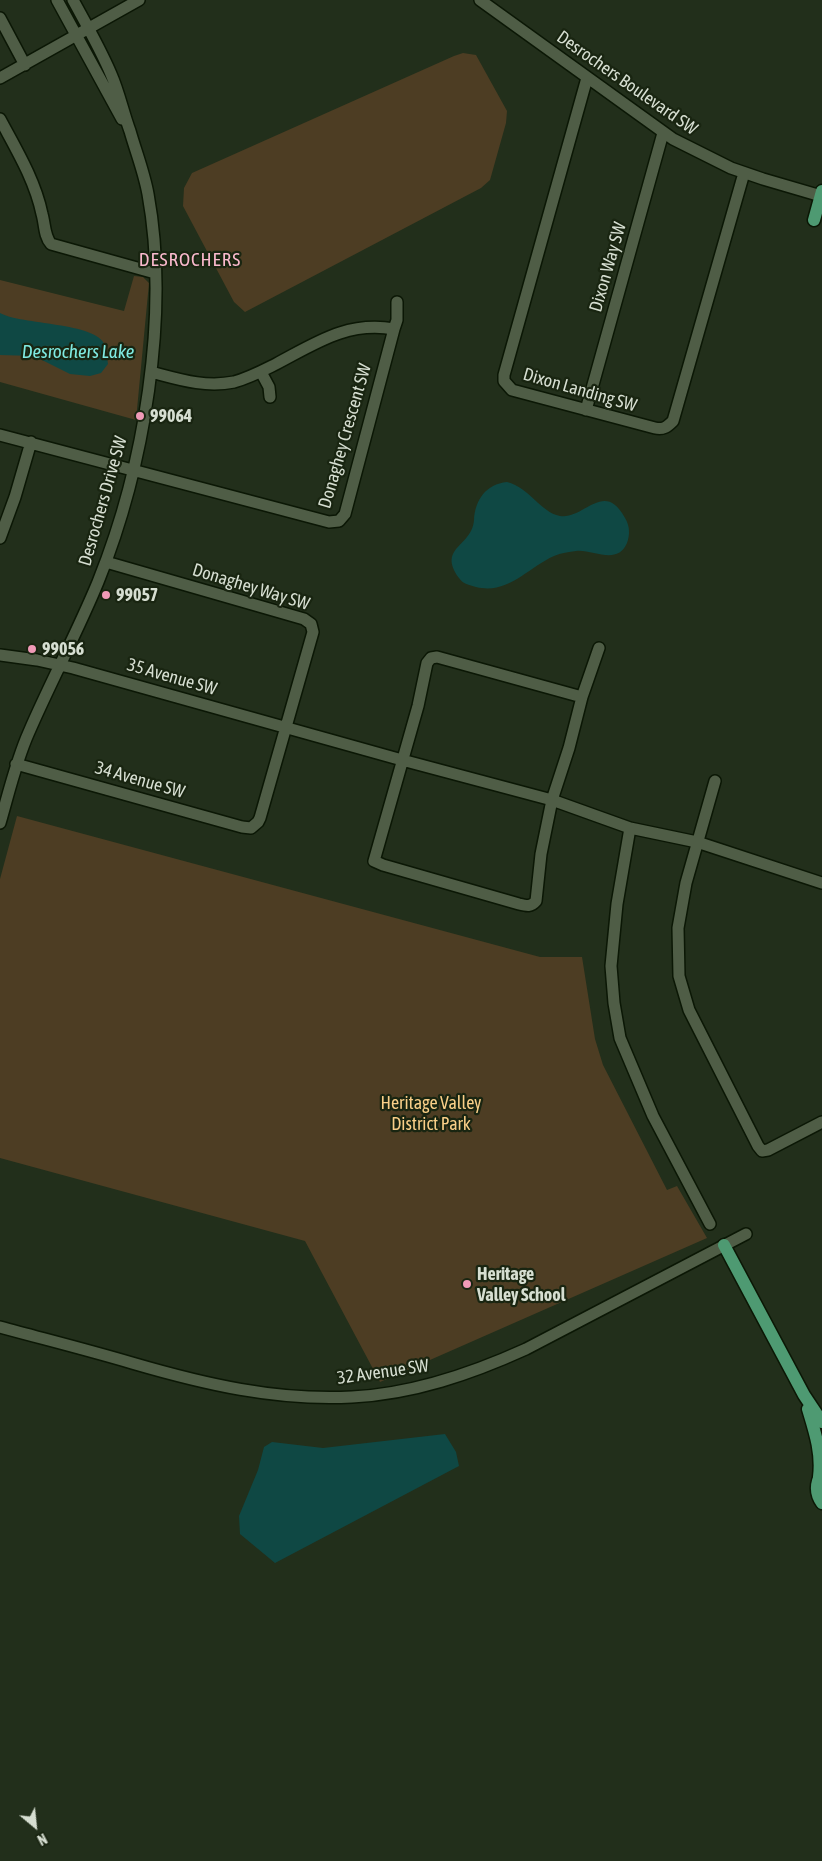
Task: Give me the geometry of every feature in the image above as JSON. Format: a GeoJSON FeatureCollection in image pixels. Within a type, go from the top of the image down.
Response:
{"type":"FeatureCollection","features":[{"type":"Feature","properties":{"kind":"main road"},"geometry":{"type":"LineString","coordinates":[[814,220],[822,194]]}},
{"type":"Feature","properties":{"kind":"main road"},"geometry":{"type":"LineString","coordinates":[[724,1245],[804,1394],[822,1422]]}},
{"type":"Feature","properties":{"kind":"main road"},"geometry":{"type":"LineString","coordinates":[[804,1394],[820,1452],[820,1475],[817,1492],[822,1503]]}},
{"type":"Feature","properties":{"kind":"street","name":"Desrochers Drive SW"},"geometry":{"type":"LineString","coordinates":[[57,0],[106,92],[130,132]]}},
{"type":"Feature","properties":{"kind":"street","name":"Desrochers Drive SW"},"geometry":{"type":"LineString","coordinates":[[0,823],[16,764],[28,732],[61,665],[106,562],[133,470],[151,372],[155,273],[154,241],[148,192],[110,72],[74,0]]}},
{"type":"Feature","properties":{"kind":"street"},"geometry":{"type":"LineString","coordinates":[[0,78],[139,0]]}},
{"type":"Feature","properties":{"kind":"street","name":"Desrochers Boulevard SW"},"geometry":{"type":"LineString","coordinates":[[480,0],[663,133],[699,154],[744,173],[822,194]]}},
{"type":"Feature","properties":{"kind":"street"},"geometry":{"type":"LineString","coordinates":[[0,18],[25,65]]}},
{"type":"Feature","properties":{"kind":"street","name":"Dixon Landing SW"},"geometry":{"type":"LineString","coordinates":[[587,78],[504,375],[504,381],[512,390],[660,429],[665,428],[673,421],[744,173]]}},
{"type":"Feature","properties":{"kind":"street"},"geometry":{"type":"LineString","coordinates":[[0,119],[34,187],[46,237],[51,244],[155,273]]}},
{"type":"Feature","properties":{"kind":"street","name":"Dixon Way SW"},"geometry":{"type":"LineString","coordinates":[[586,410],[663,133]]}},
{"type":"Feature","properties":{"kind":"street","name":"Donaghey Crescent SW"},"geometry":{"type":"LineString","coordinates":[[133,470],[329,522],[339,521],[344,514],[397,320],[397,302]]}},
{"type":"Feature","properties":{"kind":"street"},"geometry":{"type":"LineString","coordinates":[[151,372],[190,382],[214,383],[243,379],[262,372],[317,342],[339,333],[368,327],[394,329]]}},
{"type":"Feature","properties":{"kind":"street"},"geometry":{"type":"LineString","coordinates":[[262,372],[270,397]]}},
{"type":"Feature","properties":{"kind":"street"},"geometry":{"type":"LineString","coordinates":[[0,435],[133,470]]}},
{"type":"Feature","properties":{"kind":"street"},"geometry":{"type":"LineString","coordinates":[[0,538],[15,497],[31,442]]}},
{"type":"Feature","properties":{"kind":"street","name":"Donaghey Way SW"},"geometry":{"type":"LineString","coordinates":[[106,562],[308,621],[311,624],[313,632],[260,818],[255,826]]}},
{"type":"Feature","properties":{"kind":"street"},"geometry":{"type":"LineString","coordinates":[[582,697],[442,658],[431,658],[427,663],[418,706],[374,861],[526,906],[532,905],[536,901],[541,854],[552,800],[598,648]]}},
{"type":"Feature","properties":{"kind":"street","name":"35 Avenue SW"},"geometry":{"type":"LineString","coordinates":[[0,656],[61,665],[552,800],[630,828],[697,842],[822,883]]}},
{"type":"Feature","properties":{"kind":"street","name":"34 Avenue SW"},"geometry":{"type":"LineString","coordinates":[[16,764],[242,827],[251,828],[255,826]]}},
{"type":"Feature","properties":{"kind":"street"},"geometry":{"type":"LineString","coordinates":[[715,781],[686,883],[678,928],[679,976],[689,1010],[748,1129],[762,1151],[768,1150],[822,1122]]}},
{"type":"Feature","properties":{"kind":"street"},"geometry":{"type":"LineString","coordinates":[[630,828],[617,904],[611,966],[620,1038],[653,1116],[710,1224]]}},
{"type":"Feature","properties":{"kind":"street","name":"32 Avenue SW"},"geometry":{"type":"LineString","coordinates":[[0,1326],[170,1374],[241,1390],[306,1398],[362,1396],[433,1384],[480,1370],[526,1349],[746,1234]]}},
{"type":"Feature","properties":{"kind":"green space"},"geometry":{"type":"Polygon","coordinates":[[[463,53],[476,55],[507,111],[506,123],[490,180],[481,188],[245,312],[234,302],[183,206],[184,188],[192,173],[463,53]]]}},
{"type":"Feature","properties":{"kind":"green space"},"geometry":{"type":"Polygon","coordinates":[[[134,276],[143,277],[149,283],[136,420],[0,382],[0,280],[124,311],[134,276]]]}},
{"type":"Feature","properties":{"kind":"green space","name":"Heritage Valley District Park"},"geometry":{"type":"Polygon","coordinates":[[[17,816],[540,957],[582,957],[595,1039],[603,1065],[667,1190],[677,1186],[707,1238],[380,1382],[305,1241],[0,1158],[0,879],[17,816]]]}},
{"type":"Feature","properties":{"kind":"water","name":"Desrochers Lake"},"geometry":{"type":"Polygon","coordinates":[[[0,313],[10,317],[88,332],[99,338],[105,345],[108,364],[101,373],[90,376],[70,374],[34,356],[0,355],[0,313]]]}},
{"type":"Feature","properties":{"kind":"water"},"geometry":{"type":"Polygon","coordinates":[[[507,482],[522,489],[547,510],[560,516],[569,516],[602,501],[609,502],[617,507],[627,521],[629,537],[627,543],[623,550],[617,554],[604,555],[576,551],[557,555],[508,584],[498,587],[476,587],[464,583],[453,568],[452,560],[454,553],[472,529],[477,506],[483,494],[493,486],[507,482]]]}},
{"type":"Feature","properties":{"kind":"water"},"geometry":{"type":"Polygon","coordinates":[[[445,1434],[456,1452],[459,1466],[275,1563],[240,1534],[239,1516],[258,1470],[264,1447],[272,1442],[323,1448],[445,1434]]]}},
{"type":"Feature","properties":{"kind":"place","name":"99064"},"geometry":{"type":"Point","coordinates":[140,416]}},
{"type":"Feature","properties":{"kind":"place","name":"99057"},"geometry":{"type":"Point","coordinates":[106,595]}},
{"type":"Feature","properties":{"kind":"place","name":"99056"},"geometry":{"type":"Point","coordinates":[32,649]}},
{"type":"Feature","properties":{"kind":"place","name":"Heritage Valley School"},"geometry":{"type":"Point","coordinates":[467,1284]}},
{"type":"Feature","properties":{"kind":"district","name":"DESROCHERS"},"geometry":{"type":"Point","coordinates":[190,260]}}]}
